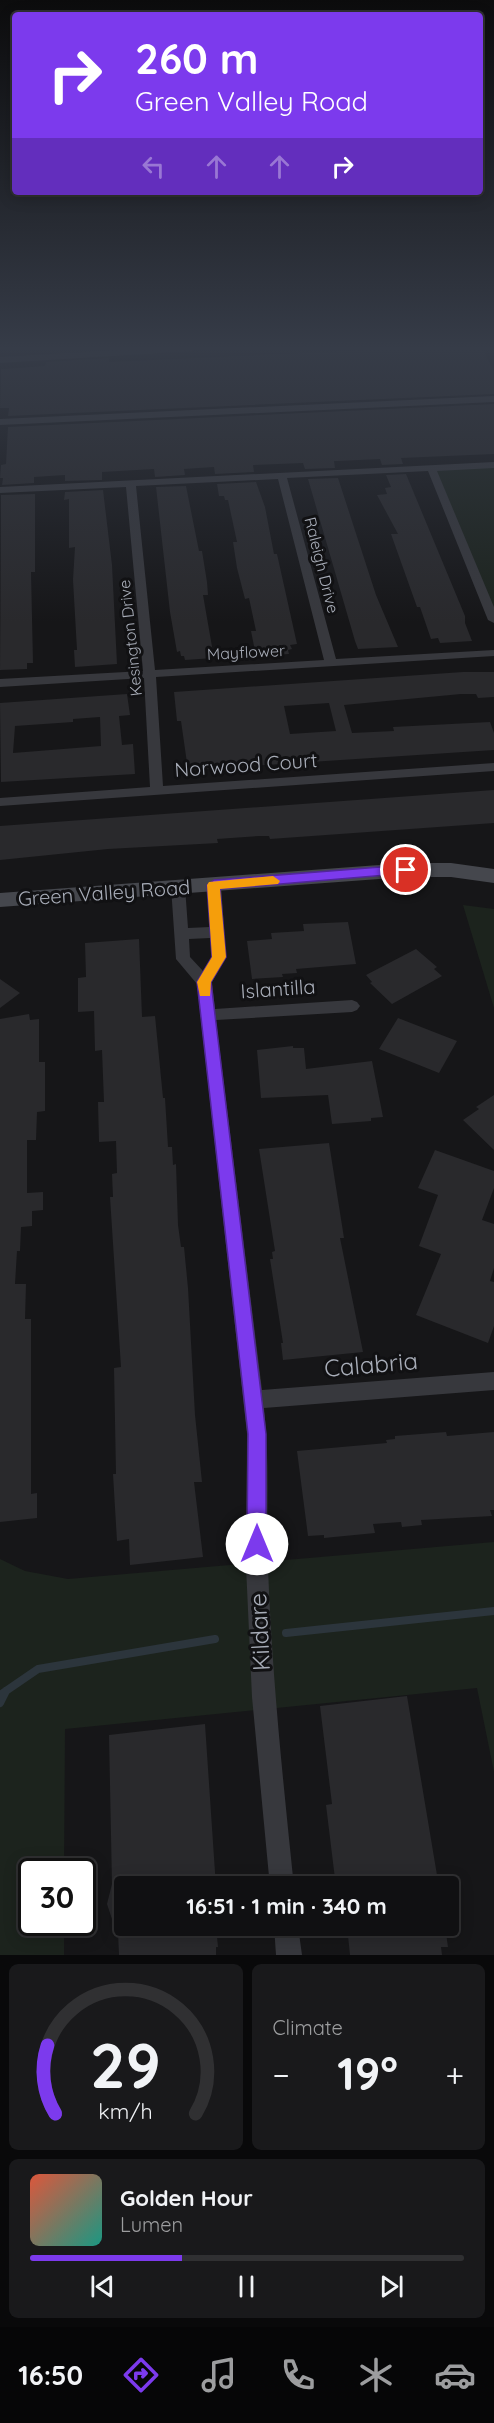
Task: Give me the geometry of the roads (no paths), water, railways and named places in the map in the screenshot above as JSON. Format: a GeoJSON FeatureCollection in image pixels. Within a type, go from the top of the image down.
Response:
{"type":"FeatureCollection","features":[{"type":"Feature","properties":{"kind":"street"},"geometry":{"type":"LineString","coordinates":[[0,490],[494,465]]}},
{"type":"Feature","properties":{"kind":"street"},"geometry":{"type":"LineString","coordinates":[[431,468],[494,620]]}},
{"type":"Feature","properties":{"kind":"street","name":"Raleigh Drive"},"geometry":{"type":"LineString","coordinates":[[282,476],[330,663]]}},
{"type":"Feature","properties":{"kind":"street","name":"Kesington Drive"},"geometry":{"type":"LineString","coordinates":[[131,483],[155,732],[157,791]]}},
{"type":"Feature","properties":{"kind":"street","name":"Mayflower"},"geometry":{"type":"LineString","coordinates":[[0,683],[494,653]]}},
{"type":"Feature","properties":{"kind":"street","name":"Norwood Court"},"geometry":{"type":"LineString","coordinates":[[0,802],[494,767]]}},
{"type":"Feature","properties":{"kind":"street","name":"Green Valley Road"},"geometry":{"type":"LineString","coordinates":[[0,900],[406,870],[451,870],[494,876]]}},
{"type":"Feature","properties":{"kind":"street"},"geometry":{"type":"LineString","coordinates":[[178,887],[183,959],[204,982],[219,957],[214,885]]}},
{"type":"Feature","properties":{"kind":"street"},"geometry":{"type":"LineString","coordinates":[[180,934],[218,932]]}},
{"type":"Feature","properties":{"kind":"street","name":"Kildare"},"geometry":{"type":"LineString","coordinates":[[204,982],[257,1434],[257,1566],[263,1697],[281,1876]]}},
{"type":"Feature","properties":{"kind":"street","name":"Islantilla"},"geometry":{"type":"LineString","coordinates":[[207,1015],[352,1006]]}},
{"type":"Feature","properties":{"kind":"street","name":"Calabria"},"geometry":{"type":"LineString","coordinates":[[253,1400],[494,1381]]}},
{"type":"Feature","properties":{"kind":"street"},"geometry":{"type":"LineString","coordinates":[[287,1936],[289,1955]]}},
{"type":"Feature","properties":{"kind":"waterway"},"geometry":{"type":"LineString","coordinates":[[286,1633],[494,1611]]}},
{"type":"Feature","properties":{"kind":"waterway"},"geometry":{"type":"LineString","coordinates":[[0,1695],[38,1669],[215,1639]]}},
{"type":"Feature","properties":{"kind":"waterway"},"geometry":{"type":"LineString","coordinates":[[0,1703],[6,1691]]}}]}
